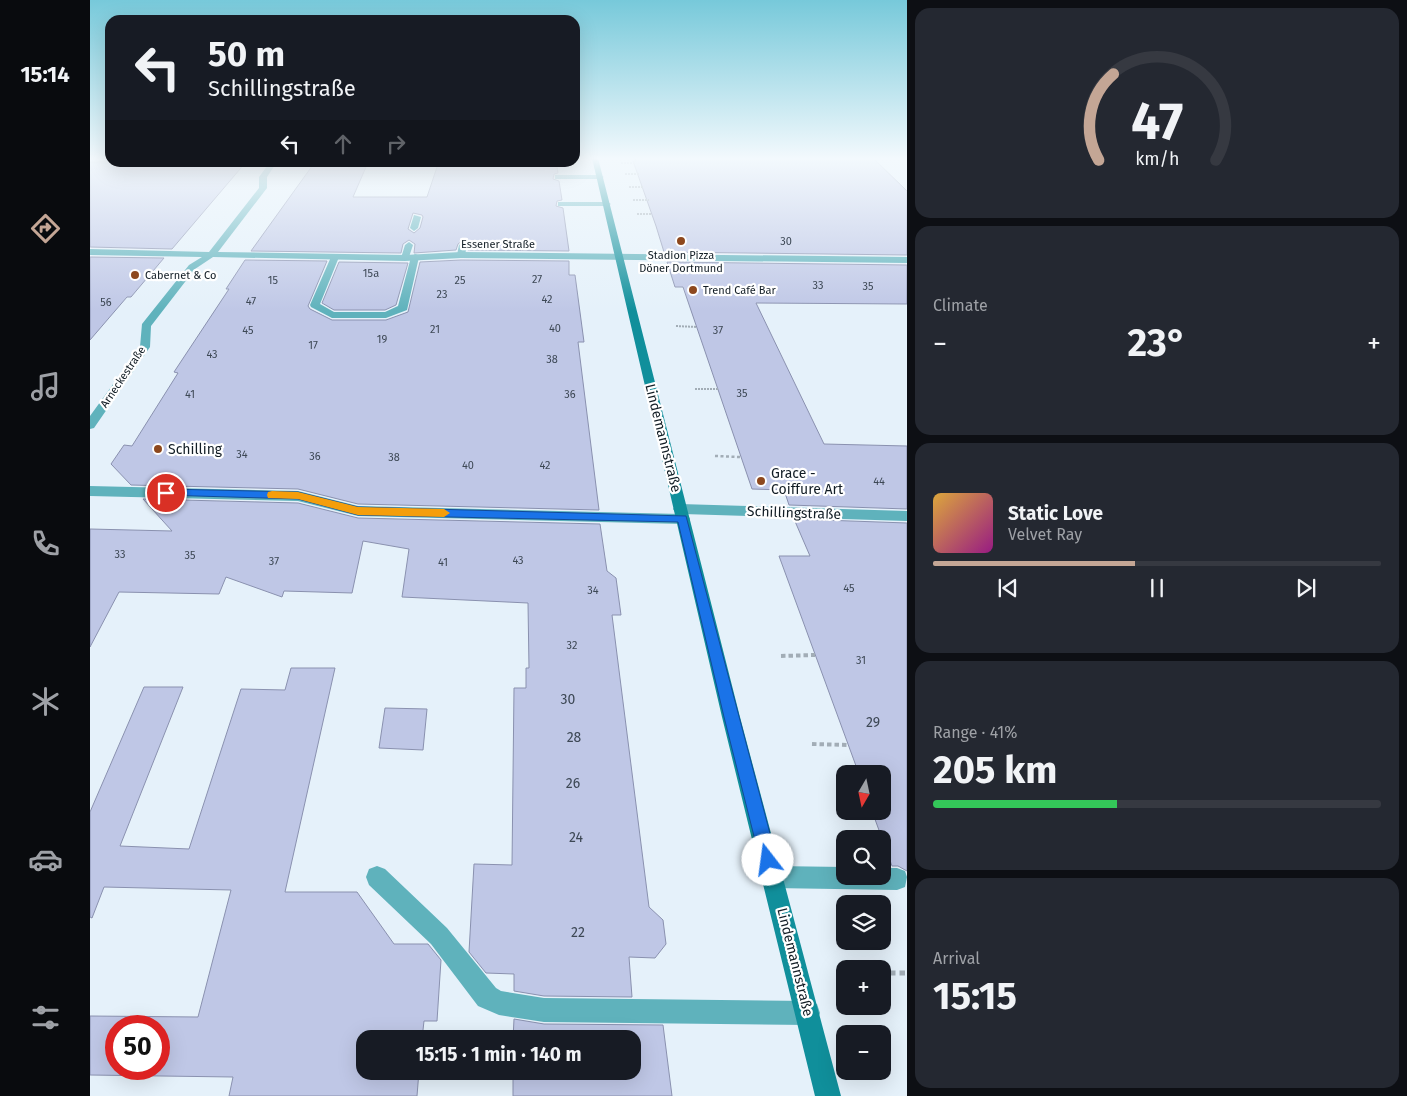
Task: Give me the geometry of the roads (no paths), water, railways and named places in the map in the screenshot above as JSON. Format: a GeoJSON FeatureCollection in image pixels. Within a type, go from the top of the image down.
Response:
{"type":"FeatureCollection","features":[{"type":"Feature","properties":{"kind":"main road","name":"Lindemannstraße"},"geometry":{"type":"LineString","coordinates":[[608,209],[731,717],[828,1096]]}},
{"type":"Feature","properties":{"kind":"street","name":"Arneckestraße"},"geometry":{"type":"LineString","coordinates":[[90,425],[145,347],[146,326],[192,267],[212,254],[247,209]]}},
{"type":"Feature","properties":{"kind":"street"},"geometry":{"type":"LineString","coordinates":[[414,228],[417,217]]}},
{"type":"Feature","properties":{"kind":"street"},"geometry":{"type":"LineString","coordinates":[[335,257],[315,305],[332,314],[386,315],[402,308],[410,258],[409,245]]}},
{"type":"Feature","properties":{"kind":"street"},"geometry":{"type":"LineString","coordinates":[[461,255],[463,245]]}},
{"type":"Feature","properties":{"kind":"street","name":"Essener Straße"},"geometry":{"type":"LineString","coordinates":[[90,252],[410,258],[461,255],[907,260]]}},
{"type":"Feature","properties":{"kind":"street","name":"Schillingstraße"},"geometry":{"type":"LineString","coordinates":[[90,491],[298,496],[358,511],[907,516]]}},
{"type":"Feature","properties":{"kind":"street"},"geometry":{"type":"LineString","coordinates":[[378,877],[439,936],[487,998],[497,1003],[510,1007],[582,1010],[808,1013]]}},
{"type":"Feature","properties":{"kind":"street"},"geometry":{"type":"LineString","coordinates":[[773,878],[897,879]]}},
{"type":"Feature","properties":{"kind":"place","name":"Stadion Pizza Döner Dortmund"},"geometry":{"type":"Point","coordinates":[681,241]}},
{"type":"Feature","properties":{"kind":"place","name":"Cabernet & Co"},"geometry":{"type":"Point","coordinates":[135,275]}},
{"type":"Feature","properties":{"kind":"place","name":"Trend Café Bar"},"geometry":{"type":"Point","coordinates":[693,290]}},
{"type":"Feature","properties":{"kind":"place","name":"Schilling"},"geometry":{"type":"Point","coordinates":[158,449]}},
{"type":"Feature","properties":{"kind":"place","name":"Grace - Coiffure Art"},"geometry":{"type":"Point","coordinates":[761,481]}}]}
